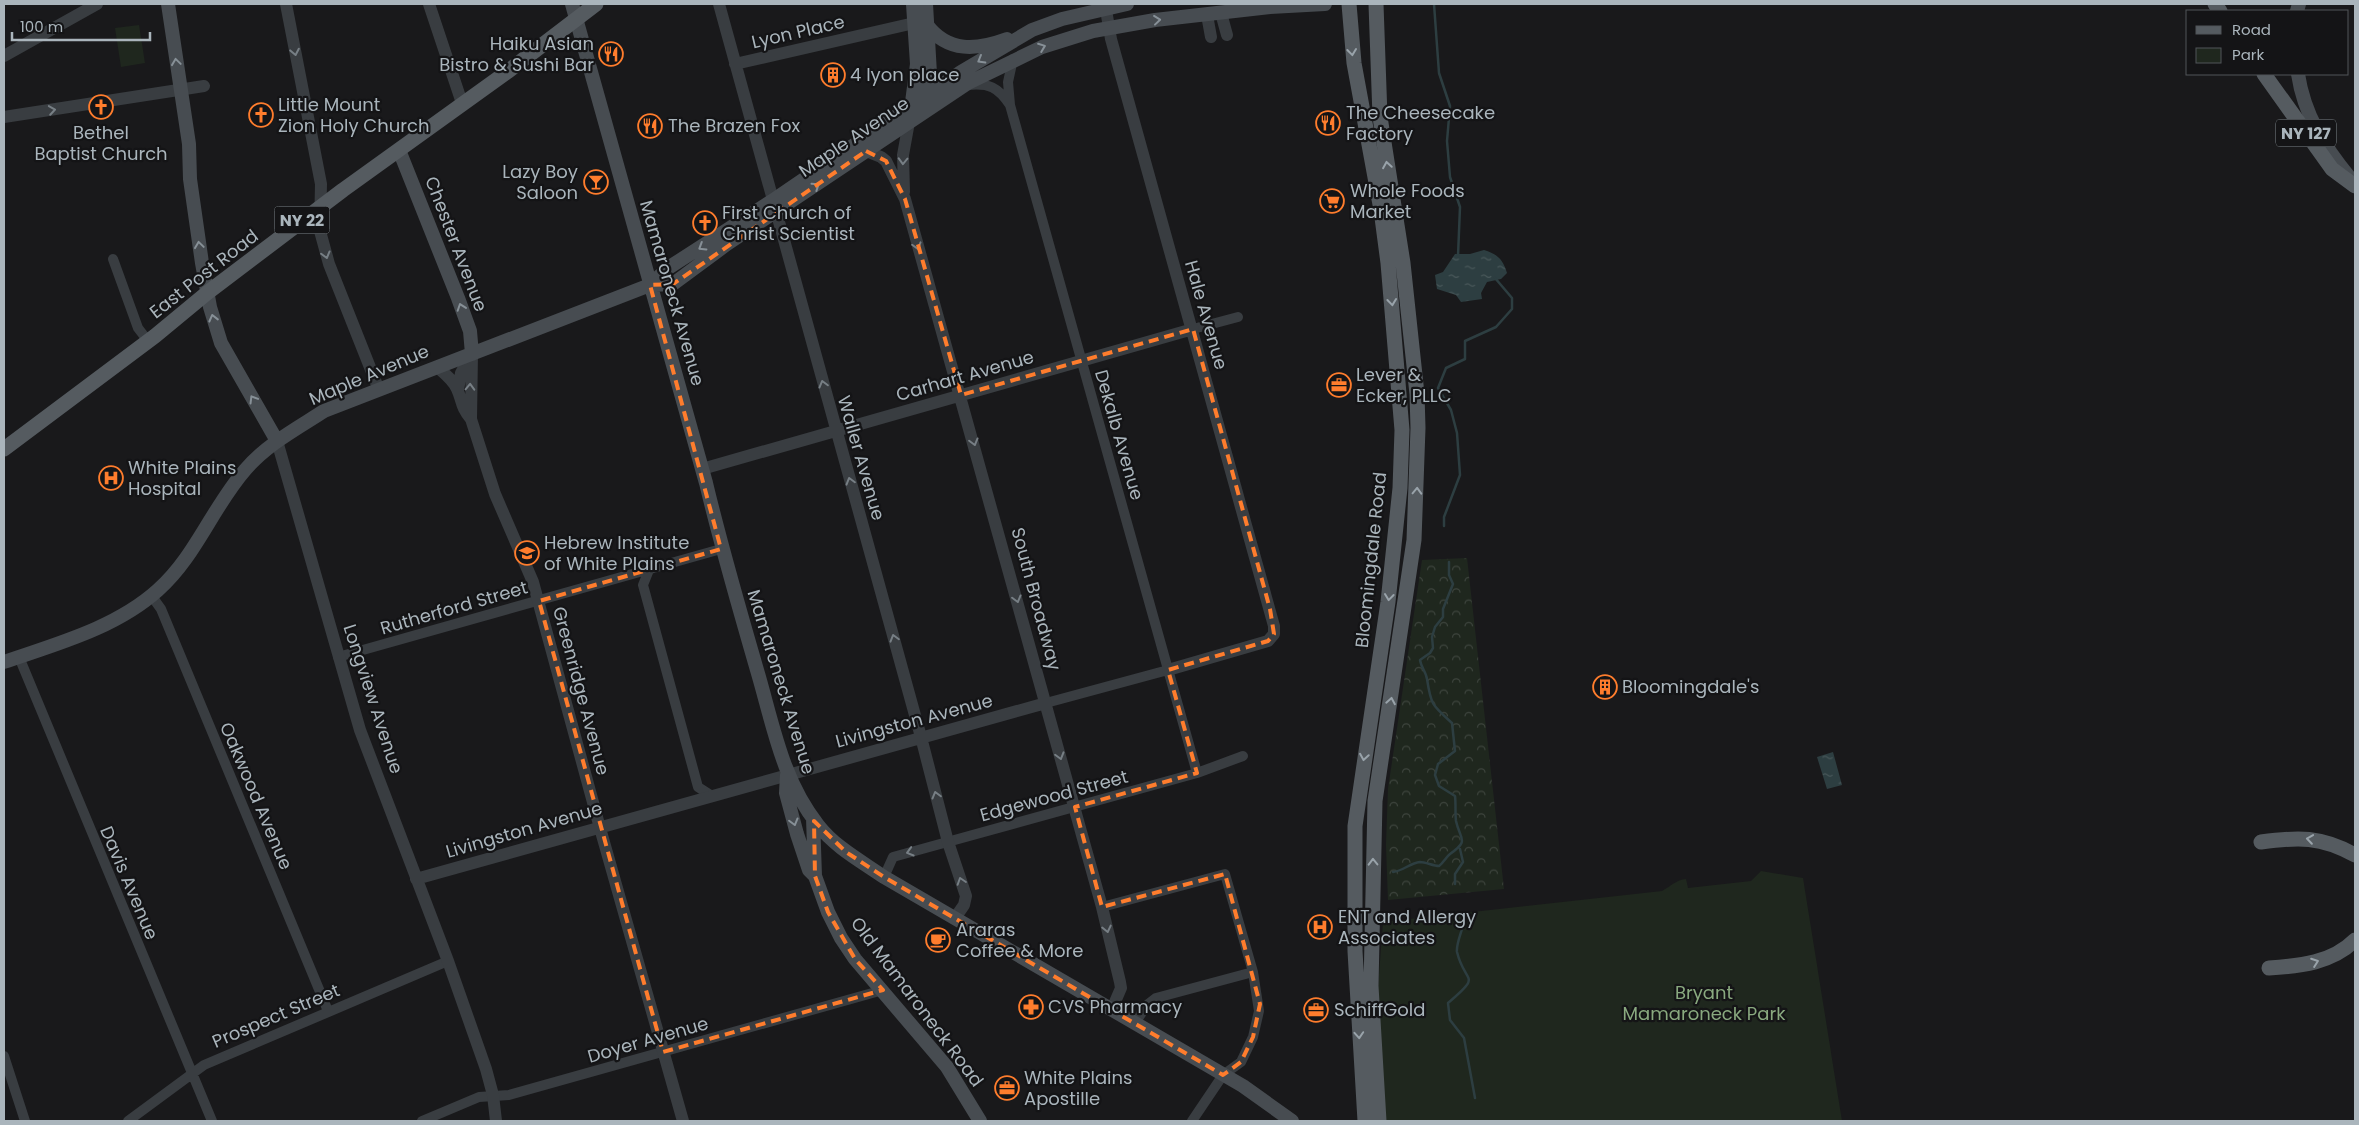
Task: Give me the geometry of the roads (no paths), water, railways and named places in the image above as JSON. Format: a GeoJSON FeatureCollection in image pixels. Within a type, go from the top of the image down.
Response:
{"type":"FeatureCollection","features":[{"type":"Feature","properties":{"kind":"main road","name":"Longview Avenue"},"geometry":{"type":"LineString","coordinates":[[168,4],[189,144],[190,179],[207,293],[221,343],[277,441]]}},
{"type":"Feature","properties":{"kind":"main road","name":"Mamaroneck Avenue"},"geometry":{"type":"LineString","coordinates":[[572,4],[702,469],[721,549],[787,775],[813,818],[839,846],[884,876],[1263,1099],[1292,1121]]}},
{"type":"Feature","properties":{"kind":"main road","name":"East Post Road"},"geometry":{"type":"LineString","coordinates":[[4,447],[148,341],[207,293],[320,207],[596,4]]}},
{"type":"Feature","properties":{"kind":"main road","name":"South Broadway"},"geometry":{"type":"LineString","coordinates":[[909,122],[925,96],[930,74],[923,23],[913,4]]}},
{"type":"Feature","properties":{"kind":"main road","name":"South Broadway"},"geometry":{"type":"LineString","coordinates":[[909,122],[917,78],[926,4]]}},
{"type":"Feature","properties":{"kind":"main road","name":"Maple Avenue"},"geometry":{"type":"LineString","coordinates":[[4,662],[101,626],[151,595],[166,582],[194,548],[244,471],[277,441],[324,411],[650,285],[673,284],[912,105],[1032,30],[1105,6],[1127,4]]}},
{"type":"Feature","properties":{"kind":"main road","name":"Maple Avenue"},"geometry":{"type":"LineString","coordinates":[[774,207],[866,151],[964,86],[1013,59],[1050,44],[1109,28],[1218,8],[1325,4]]}},
{"type":"Feature","properties":{"kind":"main road","name":"Bloomingdale Road"},"geometry":{"type":"LineString","coordinates":[[1349,4],[1354,63],[1380,202],[1388,263],[1402,430],[1400,488],[1388,602],[1360,781],[1354,842],[1355,951],[1365,1121]]}},
{"type":"Feature","properties":{"kind":"main road"},"geometry":{"type":"LineString","coordinates":[[1376,4],[1380,117],[1404,270],[1417,394],[1418,428],[1415,530],[1375,802],[1373,833],[1371,986],[1380,1121]]}},
{"type":"Feature","properties":{"kind":"main road"},"geometry":{"type":"LineString","coordinates":[[923,23],[938,39],[956,46],[984,45],[1032,30]]}},
{"type":"Feature","properties":{"kind":"main road","name":"NY 127"},"geometry":{"type":"LineString","coordinates":[[2265,75],[2332,169],[2355,185]]}},
{"type":"Feature","properties":{"kind":"main road","name":"NY 127"},"geometry":{"type":"LineString","coordinates":[[2298,75],[2304,100],[2314,127],[2326,148],[2355,185]]}},
{"type":"Feature","properties":{"kind":"main road","name":"Chester Avenue"},"geometry":{"type":"LineString","coordinates":[[399,150],[470,331],[472,354]]}},
{"type":"Feature","properties":{"kind":"main road","name":"Old Mamaroneck Road"},"geometry":{"type":"LineString","coordinates":[[787,775],[786,793],[797,834],[809,870],[815,876],[828,912],[841,938],[856,959],[947,1068],[980,1121]]}},
{"type":"Feature","properties":{"kind":"main road","name":"Old Mamaroneck Road"},"geometry":{"type":"LineString","coordinates":[[813,818],[817,868],[815,876]]}},
{"type":"Feature","properties":{"kind":"main road"},"geometry":{"type":"LineString","coordinates":[[2261,842],[2305,838],[2338,845],[2355,855]]}},
{"type":"Feature","properties":{"kind":"main road"},"geometry":{"type":"LineString","coordinates":[[2269,968],[2304,966],[2346,949],[2355,940]]}},
{"type":"Feature","properties":{"kind":"street"},"geometry":{"type":"LineString","coordinates":[[4,56],[97,4]]}},
{"type":"Feature","properties":{"kind":"street"},"geometry":{"type":"LineString","coordinates":[[286,4],[321,184],[320,232],[329,264],[379,390]]}},
{"type":"Feature","properties":{"kind":"street"},"geometry":{"type":"LineString","coordinates":[[429,4],[462,103]]}},
{"type":"Feature","properties":{"kind":"street","name":"Waller Avenue"},"geometry":{"type":"LineString","coordinates":[[719,4],[921,737],[948,842],[966,896],[964,905],[955,918]]}},
{"type":"Feature","properties":{"kind":"street","name":"Hale Avenue"},"geometry":{"type":"LineString","coordinates":[[1105,6],[1109,28],[1270,609],[1274,634]]}},
{"type":"Feature","properties":{"kind":"street"},"geometry":{"type":"LineString","coordinates":[[1218,8],[1227,35]]}},
{"type":"Feature","properties":{"kind":"street"},"geometry":{"type":"LineString","coordinates":[[1207,10],[1211,37]]}},
{"type":"Feature","properties":{"kind":"street","name":"Lyon Place"},"geometry":{"type":"LineString","coordinates":[[735,64],[923,23]]}},
{"type":"Feature","properties":{"kind":"street","name":"Dekalb Avenue"},"geometry":{"type":"LineString","coordinates":[[1013,59],[1008,82],[1010,106],[1197,773]]}},
{"type":"Feature","properties":{"kind":"street","name":"Dekalb Avenue"},"geometry":{"type":"LineString","coordinates":[[964,86],[983,84],[994,87],[1010,106]]}},
{"type":"Feature","properties":{"kind":"street"},"geometry":{"type":"LineString","coordinates":[[4,116],[204,86]]}},
{"type":"Feature","properties":{"kind":"street","name":"South Broadway"},"geometry":{"type":"LineString","coordinates":[[905,199],[902,155],[909,122]]}},
{"type":"Feature","properties":{"kind":"street","name":"South Broadway"},"geometry":{"type":"LineString","coordinates":[[866,151],[881,157],[886,162],[905,199],[1102,907],[1121,988],[1112,1009]]}},
{"type":"Feature","properties":{"kind":"street"},"geometry":{"type":"LineString","coordinates":[[114,259],[138,328],[148,341]]}},
{"type":"Feature","properties":{"kind":"street","name":"Carhart Avenue"},"geometry":{"type":"LineString","coordinates":[[702,469],[1238,317]]}},
{"type":"Feature","properties":{"kind":"street"},"geometry":{"type":"LineString","coordinates":[[458,390],[461,373],[472,354]]}},
{"type":"Feature","properties":{"kind":"street","name":"Greenridge Avenue"},"geometry":{"type":"LineString","coordinates":[[472,354],[471,419],[492,486],[521,550],[539,601],[600,828],[683,1121]]}},
{"type":"Feature","properties":{"kind":"street","name":"Greenridge Avenue"},"geometry":{"type":"LineString","coordinates":[[437,367],[458,390],[462,408],[471,419]]}},
{"type":"Feature","properties":{"kind":"street","name":"Longview Avenue"},"geometry":{"type":"LineString","coordinates":[[277,441],[360,730],[448,961],[486,1069],[493,1095],[496,1121]]}},
{"type":"Feature","properties":{"kind":"street","name":"Rutherford Street"},"geometry":{"type":"LineString","coordinates":[[338,657],[721,549]]}},
{"type":"Feature","properties":{"kind":"street"},"geometry":{"type":"LineString","coordinates":[[649,570],[643,585],[698,787],[712,796]]}},
{"type":"Feature","properties":{"kind":"street","name":"Oakwood Avenue"},"geometry":{"type":"LineString","coordinates":[[151,595],[160,609],[328,1011]]}},
{"type":"Feature","properties":{"kind":"street","name":"Livingston Avenue"},"geometry":{"type":"LineString","coordinates":[[416,879],[921,737],[1168,670],[1268,641],[1274,634]]}},
{"type":"Feature","properties":{"kind":"street","name":"Davis Avenue"},"geometry":{"type":"LineString","coordinates":[[19,657],[212,1121]]}},
{"type":"Feature","properties":{"kind":"street","name":"Edgewood Street"},"geometry":{"type":"LineString","coordinates":[[884,876],[893,857],[1197,773],[1244,756]]}},
{"type":"Feature","properties":{"kind":"street"},"geometry":{"type":"LineString","coordinates":[[1102,907],[1224,874],[1253,972],[1260,1004],[1255,1031],[1241,1062],[1223,1075],[1192,1121]]}},
{"type":"Feature","properties":{"kind":"street","name":"Prospect Street"},"geometry":{"type":"LineString","coordinates":[[128,1121],[204,1065],[448,961]]}},
{"type":"Feature","properties":{"kind":"street"},"geometry":{"type":"LineString","coordinates":[[1135,1023],[1147,1005],[1156,998],[1253,972]]}},
{"type":"Feature","properties":{"kind":"street","name":"Doyer Avenue"},"geometry":{"type":"LineString","coordinates":[[422,1121],[479,1096],[509,1095],[883,990]]}},
{"type":"Feature","properties":{"kind":"street"},"geometry":{"type":"LineString","coordinates":[[4,1056],[25,1121]]}},
{"type":"Feature","properties":{"kind":"water"},"geometry":{"type":"Polygon","coordinates":[[[1484,250],[1493,253],[1499,258],[1504,264],[1507,273],[1501,279],[1487,282],[1481,293],[1482,299],[1461,302],[1456,295],[1437,289],[1435,275],[1443,272],[1455,254],[1470,254],[1484,250]]]}},
{"type":"Feature","properties":{"kind":"water"},"geometry":{"type":"Polygon","coordinates":[[[1833,752],[1842,785],[1827,789],[1817,757],[1833,752]]]}},
{"type":"Feature","properties":{"kind":"waterway"},"geometry":{"type":"LineString","coordinates":[[1434,4],[1439,73],[1450,106],[1447,141],[1450,177],[1460,207],[1458,256]]}},
{"type":"Feature","properties":{"kind":"waterway"},"geometry":{"type":"LineString","coordinates":[[1444,526],[1444,517],[1460,475],[1457,433],[1451,410],[1438,388],[1446,368],[1465,359],[1465,341],[1496,327],[1512,309],[1512,298],[1495,278]]}},
{"type":"Feature","properties":{"kind":"waterway"},"geometry":{"type":"LineString","coordinates":[[1393,872],[1420,862],[1439,866],[1462,842],[1456,821],[1455,796],[1439,786],[1435,775],[1438,764],[1455,751],[1452,723],[1431,700],[1426,676],[1420,660],[1430,653],[1433,648],[1432,637],[1435,627],[1443,617],[1443,609],[1453,584],[1449,575],[1449,562]]}},
{"type":"Feature","properties":{"kind":"waterway"},"geometry":{"type":"LineString","coordinates":[[1455,884],[1455,874],[1463,862],[1460,849]]}},
{"type":"Feature","properties":{"kind":"waterway"},"geometry":{"type":"LineString","coordinates":[[1462,929],[1457,952],[1469,979],[1465,987],[1448,1003],[1450,1020],[1464,1038],[1475,1098]]}},
{"type":"Feature","properties":{"kind":"place","name":"Haiku Asian Bistro & Sushi Bar"},"geometry":{"type":"Point","coordinates":[611,54]}},
{"type":"Feature","properties":{"kind":"place","name":"4 lyon place"},"geometry":{"type":"Point","coordinates":[833,75]}},
{"type":"Feature","properties":{"kind":"place","name":"Bethel Baptist Church"},"geometry":{"type":"Point","coordinates":[101,107]}},
{"type":"Feature","properties":{"kind":"place","name":"Little Mount Zion Holy Church"},"geometry":{"type":"Point","coordinates":[261,115]}},
{"type":"Feature","properties":{"kind":"place","name":"The Cheesecake Factory"},"geometry":{"type":"Point","coordinates":[1328,123]}},
{"type":"Feature","properties":{"kind":"place","name":"The Brazen Fox"},"geometry":{"type":"Point","coordinates":[650,126]}},
{"type":"Feature","properties":{"kind":"place","name":"Lazy Boy Saloon"},"geometry":{"type":"Point","coordinates":[596,182]}},
{"type":"Feature","properties":{"kind":"place","name":"Whole Foods Market"},"geometry":{"type":"Point","coordinates":[1332,201]}},
{"type":"Feature","properties":{"kind":"place","name":"First Church of Christ Scientist"},"geometry":{"type":"Point","coordinates":[705,223]}},
{"type":"Feature","properties":{"kind":"place","name":"Lever & Ecker, PLLC"},"geometry":{"type":"Point","coordinates":[1339,385]}},
{"type":"Feature","properties":{"kind":"place","name":"White Plains Hospital"},"geometry":{"type":"Point","coordinates":[111,478]}},
{"type":"Feature","properties":{"kind":"place","name":"Hebrew Institute of White Plains"},"geometry":{"type":"Point","coordinates":[527,553]}},
{"type":"Feature","properties":{"kind":"place","name":"Bloomingdale's"},"geometry":{"type":"Point","coordinates":[1605,687]}},
{"type":"Feature","properties":{"kind":"place","name":"ENT and Allergy Associates"},"geometry":{"type":"Point","coordinates":[1320,927]}},
{"type":"Feature","properties":{"kind":"place","name":"Araras Coffee & More"},"geometry":{"type":"Point","coordinates":[938,940]}},
{"type":"Feature","properties":{"kind":"place","name":"CVS Pharmacy"},"geometry":{"type":"Point","coordinates":[1031,1007]}},
{"type":"Feature","properties":{"kind":"place","name":"SchiffGold"},"geometry":{"type":"Point","coordinates":[1316,1010]}},
{"type":"Feature","properties":{"kind":"place","name":"White Plains Apostille"},"geometry":{"type":"Point","coordinates":[1007,1088]}},
{"type":"Feature","properties":{"kind":"park label","name":"Bryant Mamaroneck Park"},"geometry":{"type":"Point","coordinates":[1704,1003]}}]}
